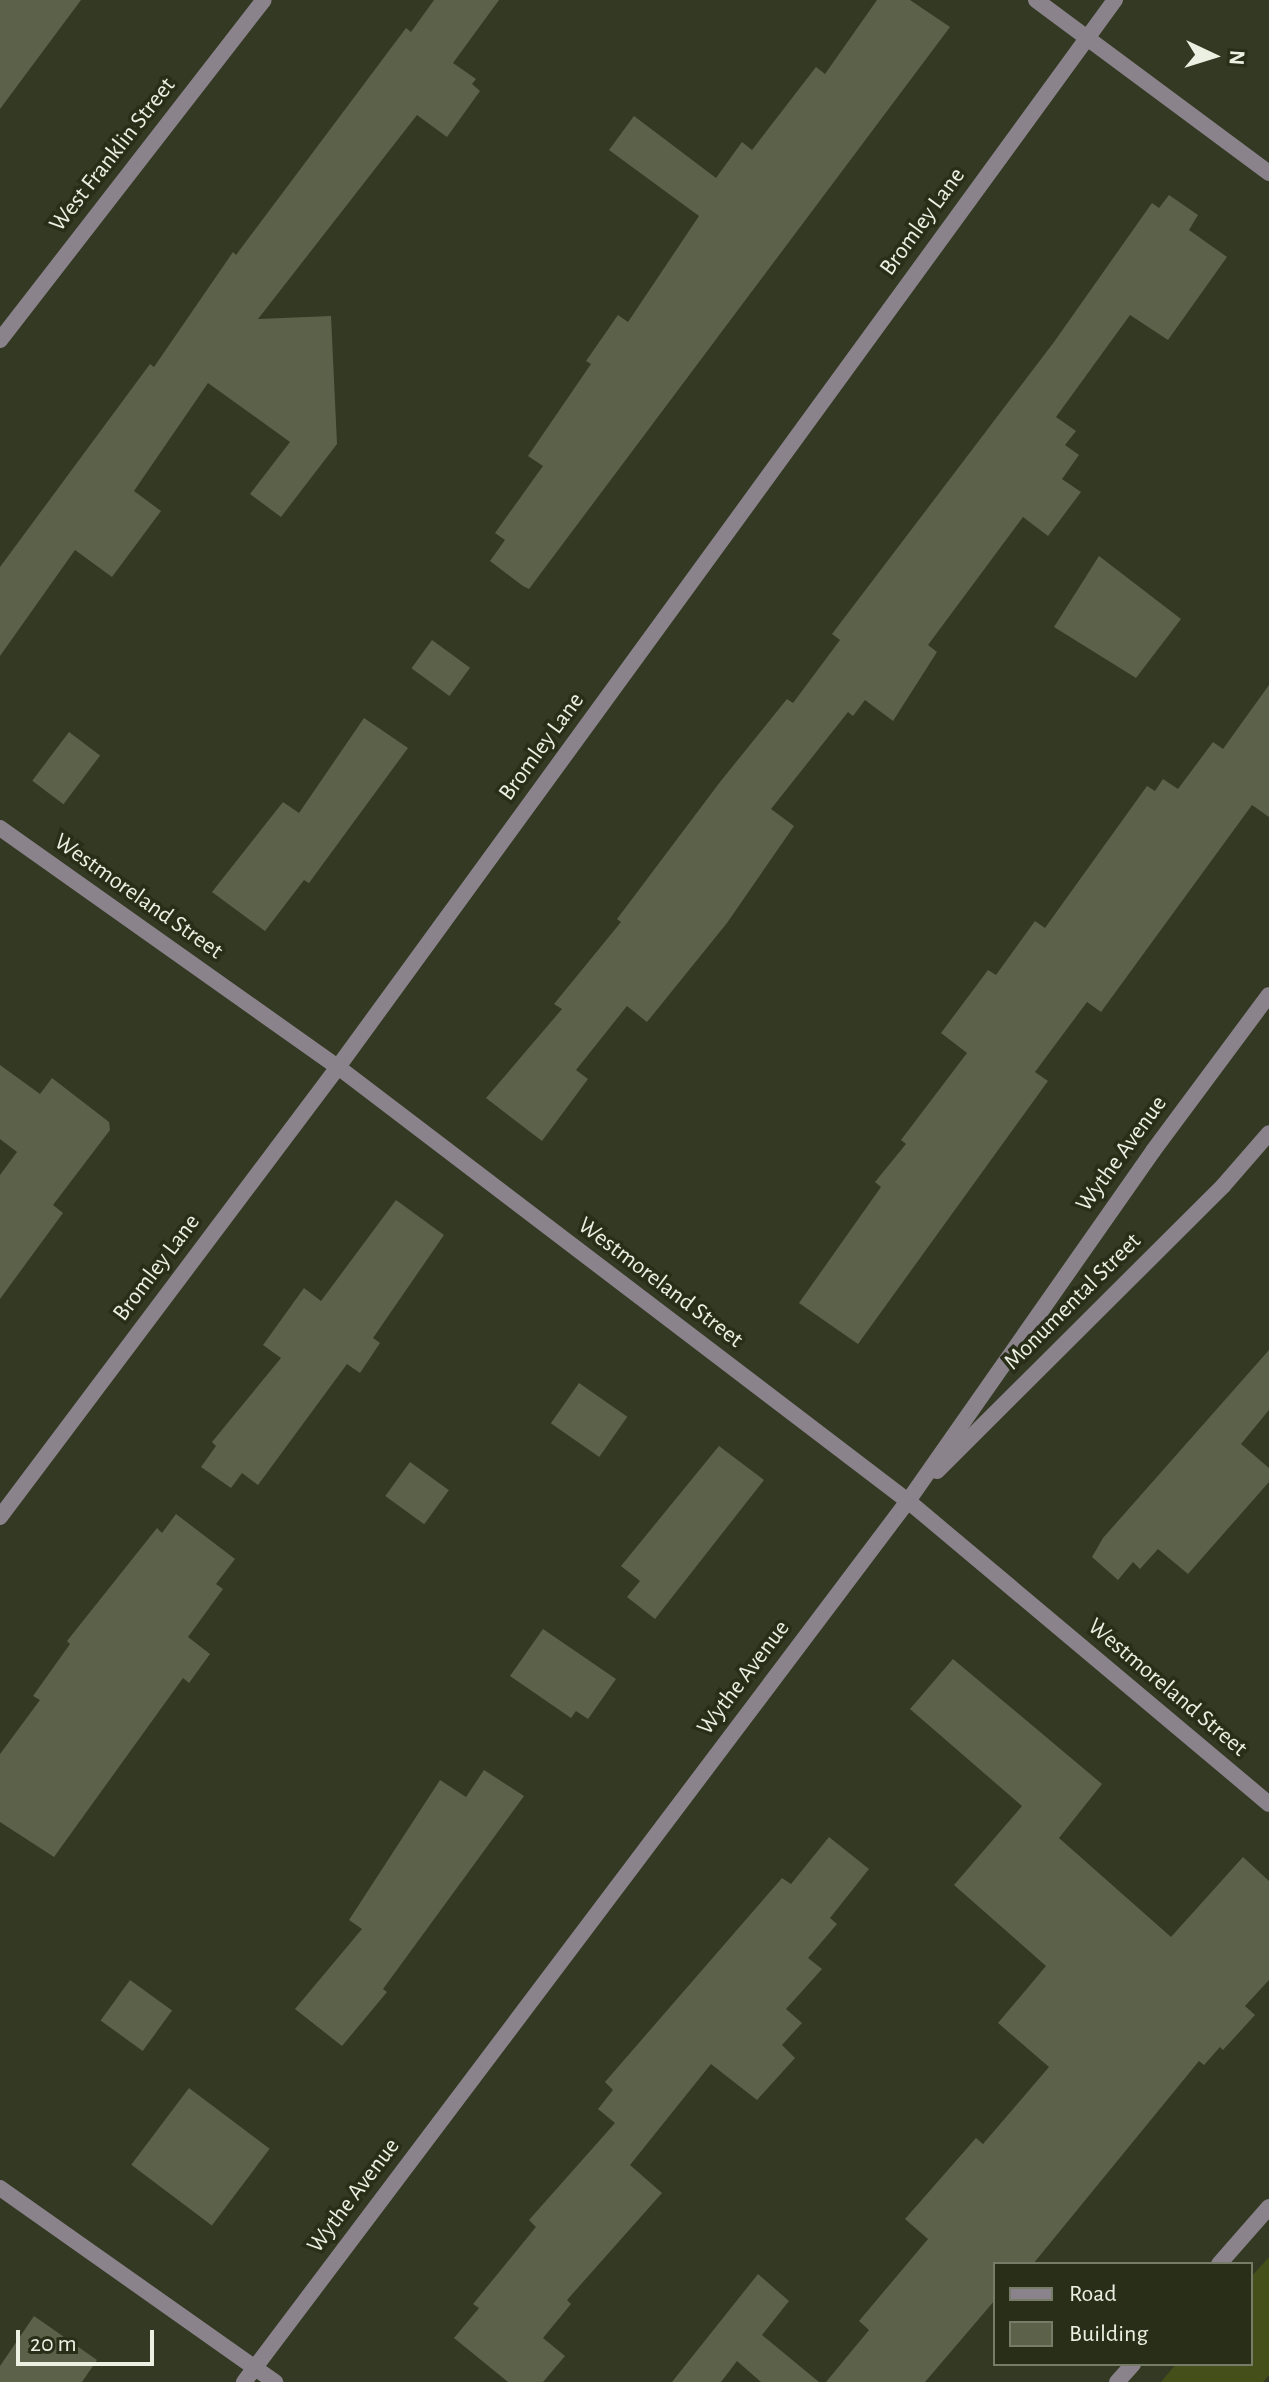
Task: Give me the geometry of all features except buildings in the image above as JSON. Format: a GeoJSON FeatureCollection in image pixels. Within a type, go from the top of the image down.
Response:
{"type":"FeatureCollection","features":[{"type":"Feature","properties":{"kind":"street","name":"West Franklin Street"},"geometry":{"type":"LineString","coordinates":[[0,340],[264,0]]}},
{"type":"Feature","properties":{"kind":"street"},"geometry":{"type":"LineString","coordinates":[[1036,0],[1269,173]]}},
{"type":"Feature","properties":{"kind":"street","name":"Bromley Lane"},"geometry":{"type":"LineString","coordinates":[[0,1517],[338,1067],[1115,0]]}},
{"type":"Feature","properties":{"kind":"street","name":"Westmoreland Street"},"geometry":{"type":"LineString","coordinates":[[0,828],[338,1067],[908,1501],[1269,1804]]}},
{"type":"Feature","properties":{"kind":"street","name":"Wythe Avenue"},"geometry":{"type":"LineString","coordinates":[[244,2382],[908,1501],[1153,1151],[1269,995]]}},
{"type":"Feature","properties":{"kind":"street","name":"Monumental Street"},"geometry":{"type":"LineString","coordinates":[[908,1501],[1212,1197],[1269,1133]]}},
{"type":"Feature","properties":{"kind":"street"},"geometry":{"type":"LineString","coordinates":[[0,2188],[257,2365],[275,2382]]}},
{"type":"Feature","properties":{"kind":"street"},"geometry":{"type":"LineString","coordinates":[[1221,2262],[1269,2207]]}},
{"type":"Feature","properties":{"kind":"street"},"geometry":{"type":"LineString","coordinates":[[1117,2382],[1131,2366]]}},
{"type":"Feature","properties":{"kind":"green space"},"geometry":{"type":"Polygon","coordinates":[[[1269,2257],[1269,2375],[1263,2382],[1161,2382],[1174,2366],[1253,2366],[1253,2275],[1269,2257]]]}}]}
